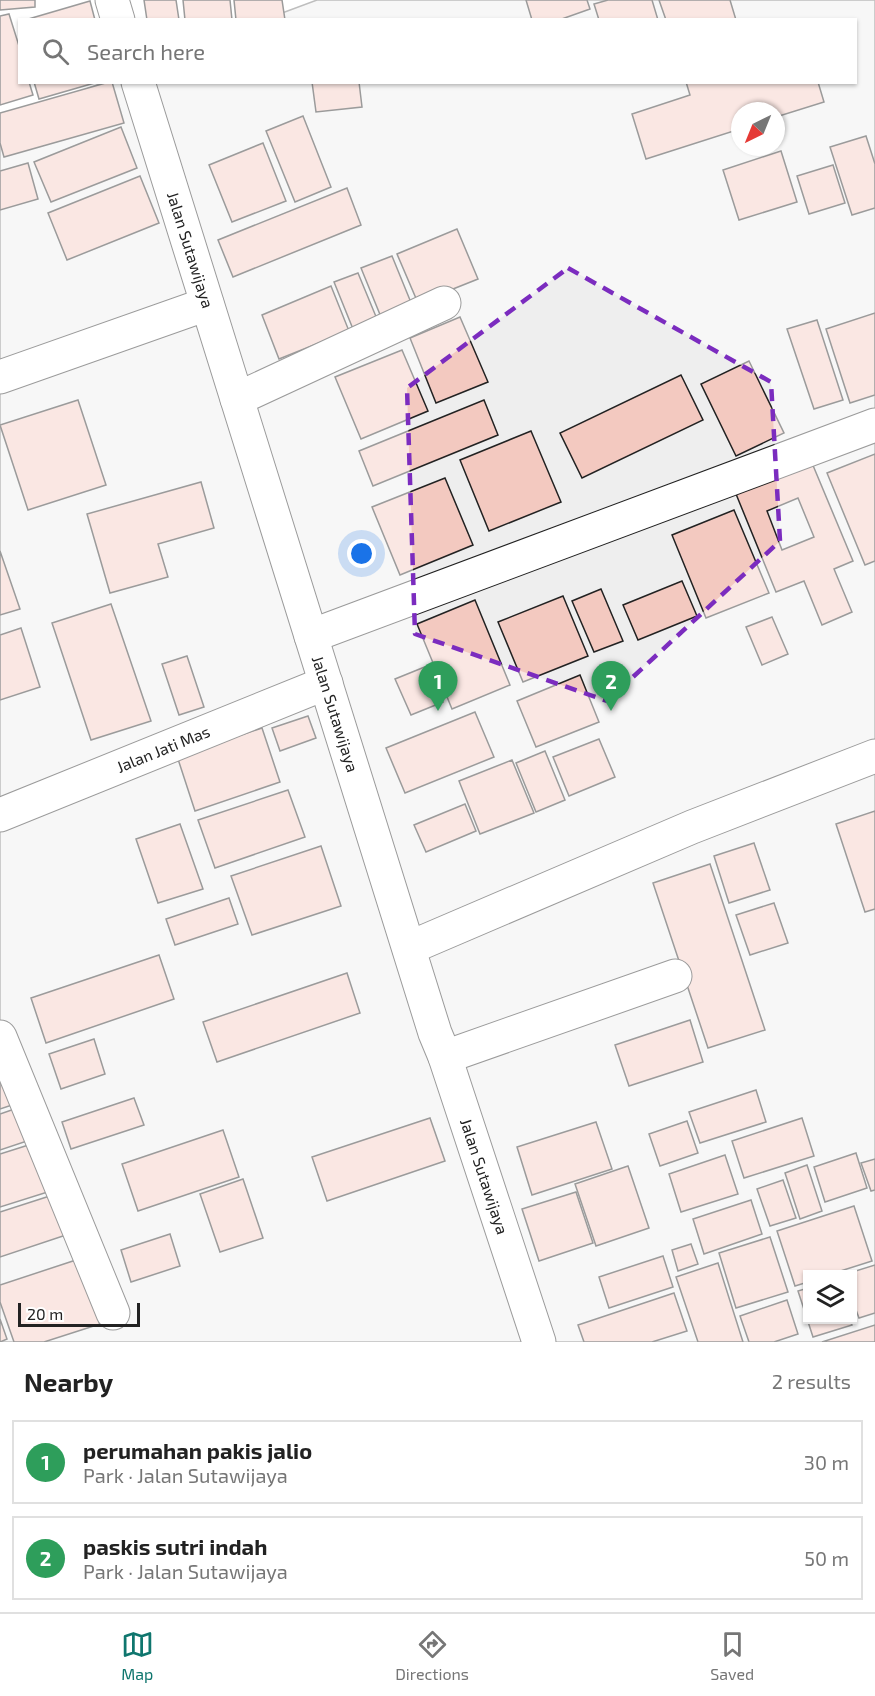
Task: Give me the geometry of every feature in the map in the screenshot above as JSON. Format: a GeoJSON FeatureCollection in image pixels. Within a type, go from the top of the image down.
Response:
{"type":"FeatureCollection","features":[{"type":"Feature","properties":{"kind":"street"},"geometry":{"type":"LineString","coordinates":[[112,0],[117,18]]}},
{"type":"Feature","properties":{"kind":"street","name":"Jalan Sutawijaya"},"geometry":{"type":"LineString","coordinates":[[139,84],[435,1033],[445,1057],[539,1342]]}},
{"type":"Feature","properties":{"kind":"street"},"geometry":{"type":"LineString","coordinates":[[237,399],[444,303]]}},
{"type":"Feature","properties":{"kind":"street"},"geometry":{"type":"LineString","coordinates":[[0,377],[207,304]]}},
{"type":"Feature","properties":{"kind":"street"},"geometry":{"type":"LineString","coordinates":[[311,636],[875,425]]}},
{"type":"Feature","properties":{"kind":"street","name":"Jalan Jati Mas"},"geometry":{"type":"LineString","coordinates":[[0,815],[326,683]]}},
{"type":"Feature","properties":{"kind":"street"},"geometry":{"type":"LineString","coordinates":[[409,948],[692,827],[875,756]]}},
{"type":"Feature","properties":{"kind":"street"},"geometry":{"type":"LineString","coordinates":[[445,1057],[675,976]]}},
{"type":"Feature","properties":{"kind":"street"},"geometry":{"type":"LineString","coordinates":[[0,1037],[113,1313]]}},
{"type":"Feature","properties":{"kind":"highlighted area"},"geometry":{"type":"Polygon","coordinates":[[[568,268],[771,382],[780,541],[607,701],[415,634],[407,388],[568,268]]]}},
{"type":"Feature","properties":{"kind":"shaded area"},"geometry":{"type":"Polygon","coordinates":[[[317,0],[875,0],[875,1342],[0,1342],[0,122],[99,84],[857,84],[857,18],[269,18],[317,0]]]}},
{"type":"Feature","properties":{"kind":"building"},"geometry":{"type":"Polygon","coordinates":[[[0,0],[35,0],[35,7],[0,10],[0,0]]]}},
{"type":"Feature","properties":{"kind":"building"},"geometry":{"type":"Polygon","coordinates":[[[144,0],[176,0],[179,18],[147,18],[144,0]]]}},
{"type":"Feature","properties":{"kind":"building"},"geometry":{"type":"Polygon","coordinates":[[[183,0],[230,0],[232,18],[185,18],[183,0]]]}},
{"type":"Feature","properties":{"kind":"building"},"geometry":{"type":"Polygon","coordinates":[[[234,0],[282,0],[285,18],[236,18],[234,0]]]}},
{"type":"Feature","properties":{"kind":"building"},"geometry":{"type":"Polygon","coordinates":[[[526,0],[587,0],[590,9],[565,18],[531,18],[526,0]]]}},
{"type":"Feature","properties":{"kind":"building"},"geometry":{"type":"Polygon","coordinates":[[[608,0],[652,0],[657,18],[598,18],[594,4],[608,0]]]}},
{"type":"Feature","properties":{"kind":"building"},"geometry":{"type":"Polygon","coordinates":[[[659,0],[730,0],[735,18],[665,18],[659,0]]]}},
{"type":"Feature","properties":{"kind":"building"},"geometry":{"type":"Polygon","coordinates":[[[90,1],[94,18],[32,18],[90,1]]]}},
{"type":"Feature","properties":{"kind":"building"},"geometry":{"type":"Polygon","coordinates":[[[9,14],[18,43],[18,84],[30,84],[33,95],[0,105],[0,16],[9,14]]]}},
{"type":"Feature","properties":{"kind":"building"},"geometry":{"type":"Polygon","coordinates":[[[35,84],[91,84],[39,99],[35,84]]]}},
{"type":"Feature","properties":{"kind":"building"},"geometry":{"type":"Polygon","coordinates":[[[102,84],[113,84],[124,123],[4,157],[0,143],[0,113],[102,84]]]}},
{"type":"Feature","properties":{"kind":"building"},"geometry":{"type":"Polygon","coordinates":[[[312,84],[359,84],[362,107],[316,112],[312,84]]]}},
{"type":"Feature","properties":{"kind":"building"},"geometry":{"type":"Polygon","coordinates":[[[687,84],[819,84],[824,102],[785,114],[785,102],[731,102],[731,132],[646,159],[632,114],[690,95],[687,84]]]}},
{"type":"Feature","properties":{"kind":"building"},"geometry":{"type":"Polygon","coordinates":[[[303,116],[331,187],[295,202],[266,131],[303,116]]]}},
{"type":"Feature","properties":{"kind":"building"},"geometry":{"type":"Polygon","coordinates":[[[121,127],[137,168],[51,202],[34,162],[121,127]]]}},
{"type":"Feature","properties":{"kind":"building"},"geometry":{"type":"Polygon","coordinates":[[[866,136],[875,164],[875,208],[852,215],[830,147],[866,136]]]}},
{"type":"Feature","properties":{"kind":"building"},"geometry":{"type":"Polygon","coordinates":[[[263,143],[286,201],[232,222],[209,165],[263,143]]]}},
{"type":"Feature","properties":{"kind":"building"},"geometry":{"type":"Polygon","coordinates":[[[766,156],[783,156],[797,202],[739,220],[723,170],[766,156]]]}},
{"type":"Feature","properties":{"kind":"building"},"geometry":{"type":"Polygon","coordinates":[[[28,163],[38,199],[0,210],[0,171],[28,163]]]}},
{"type":"Feature","properties":{"kind":"building"},"geometry":{"type":"Polygon","coordinates":[[[833,165],[845,203],[809,214],[797,176],[833,165]]]}},
{"type":"Feature","properties":{"kind":"building"},"geometry":{"type":"Polygon","coordinates":[[[140,176],[159,223],[67,260],[48,213],[140,176]]]}},
{"type":"Feature","properties":{"kind":"building"},"geometry":{"type":"Polygon","coordinates":[[[347,188],[361,225],[233,277],[218,240],[347,188]]]}},
{"type":"Feature","properties":{"kind":"building"},"geometry":{"type":"Polygon","coordinates":[[[457,229],[478,279],[418,303],[397,254],[457,229]]]}},
{"type":"Feature","properties":{"kind":"building"},"geometry":{"type":"Polygon","coordinates":[[[392,256],[412,305],[381,317],[361,268],[392,256]]]}},
{"type":"Feature","properties":{"kind":"building"},"geometry":{"type":"Polygon","coordinates":[[[358,273],[377,319],[353,329],[334,282],[358,273]]]}},
{"type":"Feature","properties":{"kind":"building"},"geometry":{"type":"Polygon","coordinates":[[[331,286],[349,331],[279,359],[262,315],[331,286]]]}},
{"type":"Feature","properties":{"kind":"building"},"geometry":{"type":"Polygon","coordinates":[[[875,313],[875,395],[850,403],[826,329],[875,313]]]}},
{"type":"Feature","properties":{"kind":"building"},"geometry":{"type":"Polygon","coordinates":[[[460,317],[488,382],[436,403],[410,338],[460,317]]]}},
{"type":"Feature","properties":{"kind":"building"},"geometry":{"type":"Polygon","coordinates":[[[817,320],[843,400],[814,409],[787,329],[817,320]]]}},
{"type":"Feature","properties":{"kind":"building"},"geometry":{"type":"Polygon","coordinates":[[[402,350],[428,411],[361,439],[335,377],[402,350]]]}},
{"type":"Feature","properties":{"kind":"building"},"geometry":{"type":"Polygon","coordinates":[[[749,361],[784,433],[736,456],[701,384],[749,361]]]}},
{"type":"Feature","properties":{"kind":"building"},"geometry":{"type":"Polygon","coordinates":[[[681,375],[703,420],[582,478],[560,433],[681,375]]]}},
{"type":"Feature","properties":{"kind":"building"},"geometry":{"type":"Polygon","coordinates":[[[78,400],[106,485],[28,510],[0,425],[78,400]]]}},
{"type":"Feature","properties":{"kind":"building"},"geometry":{"type":"Polygon","coordinates":[[[484,400],[498,435],[373,486],[359,451],[484,400]]]}},
{"type":"Feature","properties":{"kind":"building"},"geometry":{"type":"Polygon","coordinates":[[[531,431],[561,502],[489,531],[460,460],[531,431]]]}},
{"type":"Feature","properties":{"kind":"building"},"geometry":{"type":"Polygon","coordinates":[[[875,454],[875,561],[865,565],[827,473],[875,454]]]}},
{"type":"Feature","properties":{"kind":"building"},"geometry":{"type":"Polygon","coordinates":[[[812,463],[853,561],[834,569],[852,612],[822,625],[804,581],[776,592],[736,494],[812,463]],[[798,498],[767,511],[782,550],[814,537],[798,498]]]}},
{"type":"Feature","properties":{"kind":"building"},"geometry":{"type":"Polygon","coordinates":[[[445,478],[473,545],[400,575],[372,507],[445,478]]]}},
{"type":"Feature","properties":{"kind":"building"},"geometry":{"type":"Polygon","coordinates":[[[201,482],[214,528],[158,544],[168,577],[110,593],[87,514],[201,482]]]}},
{"type":"Feature","properties":{"kind":"building"},"geometry":{"type":"Polygon","coordinates":[[[734,510],[769,593],[706,618],[672,535],[734,510]]]}},
{"type":"Feature","properties":{"kind":"building"},"geometry":{"type":"Polygon","coordinates":[[[0,551],[20,609],[0,615],[0,551]]]}},
{"type":"Feature","properties":{"kind":"building"},"geometry":{"type":"Polygon","coordinates":[[[682,581],[697,616],[638,640],[623,605],[682,581]]]}},
{"type":"Feature","properties":{"kind":"building"},"geometry":{"type":"Polygon","coordinates":[[[601,589],[623,641],[594,652],[572,601],[601,589]]]}},
{"type":"Feature","properties":{"kind":"building"},"geometry":{"type":"Polygon","coordinates":[[[563,596],[588,656],[523,682],[498,622],[563,596]]]}},
{"type":"Feature","properties":{"kind":"building"},"geometry":{"type":"Polygon","coordinates":[[[475,600],[510,685],[452,709],[417,624],[475,600]]]}},
{"type":"Feature","properties":{"kind":"building"},"geometry":{"type":"Polygon","coordinates":[[[111,604],[151,721],[91,740],[52,623],[111,604]]]}},
{"type":"Feature","properties":{"kind":"building"},"geometry":{"type":"Polygon","coordinates":[[[772,617],[788,654],[762,665],[746,627],[772,617]]]}},
{"type":"Feature","properties":{"kind":"building"},"geometry":{"type":"Polygon","coordinates":[[[21,628],[40,687],[0,700],[0,635],[21,628]]]}},
{"type":"Feature","properties":{"kind":"building"},"geometry":{"type":"Polygon","coordinates":[[[187,656],[204,707],[179,715],[162,664],[187,656]]]}},
{"type":"Feature","properties":{"kind":"building"},"geometry":{"type":"Polygon","coordinates":[[[427,666],[443,702],[411,715],[395,679],[427,666]]]}},
{"type":"Feature","properties":{"kind":"building"},"geometry":{"type":"Polygon","coordinates":[[[580,675],[599,722],[536,747],[517,701],[580,675]]]}},
{"type":"Feature","properties":{"kind":"building"},"geometry":{"type":"Polygon","coordinates":[[[475,712],[494,757],[405,793],[386,748],[475,712]]]}},
{"type":"Feature","properties":{"kind":"building"},"geometry":{"type":"Polygon","coordinates":[[[308,716],[316,738],[280,751],[272,728],[308,716]]]}},
{"type":"Feature","properties":{"kind":"building"},"geometry":{"type":"Polygon","coordinates":[[[262,728],[280,782],[195,811],[177,756],[262,728]]]}},
{"type":"Feature","properties":{"kind":"building"},"geometry":{"type":"Polygon","coordinates":[[[599,739],[615,777],[569,796],[553,757],[599,739]]]}},
{"type":"Feature","properties":{"kind":"building"},"geometry":{"type":"Polygon","coordinates":[[[545,751],[565,800],[536,812],[516,763],[545,751]]]}},
{"type":"Feature","properties":{"kind":"building"},"geometry":{"type":"Polygon","coordinates":[[[512,760],[534,813],[480,834],[459,781],[512,760]]]}},
{"type":"Feature","properties":{"kind":"building"},"geometry":{"type":"Polygon","coordinates":[[[288,790],[305,837],[215,868],[198,820],[288,790]]]}},
{"type":"Feature","properties":{"kind":"building"},"geometry":{"type":"Polygon","coordinates":[[[465,804],[476,831],[426,852],[414,825],[465,804]]]}},
{"type":"Feature","properties":{"kind":"building"},"geometry":{"type":"Polygon","coordinates":[[[875,811],[875,909],[865,912],[836,824],[875,811]]]}},
{"type":"Feature","properties":{"kind":"building"},"geometry":{"type":"Polygon","coordinates":[[[180,824],[203,889],[158,903],[136,839],[180,824]]]}},
{"type":"Feature","properties":{"kind":"building"},"geometry":{"type":"Polygon","coordinates":[[[754,843],[770,890],[729,903],[714,856],[754,843]]]}},
{"type":"Feature","properties":{"kind":"building"},"geometry":{"type":"Polygon","coordinates":[[[321,846],[341,906],[252,935],[231,876],[321,846]]]}},
{"type":"Feature","properties":{"kind":"building"},"geometry":{"type":"Polygon","coordinates":[[[710,864],[765,1030],[708,1048],[653,883],[710,864]]]}},
{"type":"Feature","properties":{"kind":"building"},"geometry":{"type":"Polygon","coordinates":[[[229,898],[238,924],[175,945],[166,919],[229,898]]]}},
{"type":"Feature","properties":{"kind":"building"},"geometry":{"type":"Polygon","coordinates":[[[774,903],[788,943],[750,955],[736,915],[774,903]]]}},
{"type":"Feature","properties":{"kind":"building"},"geometry":{"type":"Polygon","coordinates":[[[159,955],[174,999],[46,1043],[31,998],[159,955]]]}},
{"type":"Feature","properties":{"kind":"building"},"geometry":{"type":"Polygon","coordinates":[[[347,973],[360,1013],[217,1062],[203,1022],[347,973]]]}},
{"type":"Feature","properties":{"kind":"building"},"geometry":{"type":"Polygon","coordinates":[[[690,1020],[703,1062],[629,1086],[615,1045],[690,1020]]]}},
{"type":"Feature","properties":{"kind":"building"},"geometry":{"type":"Polygon","coordinates":[[[94,1039],[105,1074],[61,1089],[49,1054],[94,1039]]]}},
{"type":"Feature","properties":{"kind":"building"},"geometry":{"type":"Polygon","coordinates":[[[0,1061],[15,1104],[0,1109],[0,1061]]]}},
{"type":"Feature","properties":{"kind":"building"},"geometry":{"type":"Polygon","coordinates":[[[756,1090],[766,1122],[700,1143],[689,1112],[756,1090]]]}},
{"type":"Feature","properties":{"kind":"building"},"geometry":{"type":"Polygon","coordinates":[[[134,1098],[144,1125],[71,1149],[62,1122],[134,1098]]]}},
{"type":"Feature","properties":{"kind":"building"},"geometry":{"type":"Polygon","coordinates":[[[23,1106],[33,1139],[0,1150],[0,1114],[23,1106]]]}},
{"type":"Feature","properties":{"kind":"building"},"geometry":{"type":"Polygon","coordinates":[[[430,1118],[445,1161],[327,1201],[312,1157],[430,1118]]]}},
{"type":"Feature","properties":{"kind":"building"},"geometry":{"type":"Polygon","coordinates":[[[802,1118],[814,1156],[744,1178],[732,1141],[802,1118]]]}},
{"type":"Feature","properties":{"kind":"building"},"geometry":{"type":"Polygon","coordinates":[[[687,1121],[698,1153],[660,1166],[649,1134],[687,1121]]]}},
{"type":"Feature","properties":{"kind":"building"},"geometry":{"type":"Polygon","coordinates":[[[596,1122],[612,1169],[532,1195],[517,1147],[596,1122]]]}},
{"type":"Feature","properties":{"kind":"building"},"geometry":{"type":"Polygon","coordinates":[[[223,1130],[239,1177],[138,1211],[122,1164],[223,1130]]]}},
{"type":"Feature","properties":{"kind":"building"},"geometry":{"type":"Polygon","coordinates":[[[38,1142],[54,1190],[0,1207],[0,1154],[38,1142]]]}},
{"type":"Feature","properties":{"kind":"building"},"geometry":{"type":"Polygon","coordinates":[[[856,1153],[867,1188],[825,1202],[814,1167],[856,1153]]]}},
{"type":"Feature","properties":{"kind":"building"},"geometry":{"type":"Polygon","coordinates":[[[725,1155],[738,1194],[681,1212],[669,1174],[725,1155]]]}},
{"type":"Feature","properties":{"kind":"building"},"geometry":{"type":"Polygon","coordinates":[[[875,1159],[875,1190],[871,1191],[861,1163],[875,1159]]]}},
{"type":"Feature","properties":{"kind":"building"},"geometry":{"type":"Polygon","coordinates":[[[807,1165],[822,1211],[800,1219],[785,1173],[807,1165]]]}},
{"type":"Feature","properties":{"kind":"building"},"geometry":{"type":"Polygon","coordinates":[[[628,1166],[649,1228],[596,1246],[575,1184],[628,1166]]]}},
{"type":"Feature","properties":{"kind":"building"},"geometry":{"type":"Polygon","coordinates":[[[243,1179],[263,1238],[220,1252],[200,1194],[243,1179]]]}},
{"type":"Feature","properties":{"kind":"building"},"geometry":{"type":"Polygon","coordinates":[[[783,1180],[796,1218],[770,1226],[757,1189],[783,1180]]]}},
{"type":"Feature","properties":{"kind":"building"},"geometry":{"type":"Polygon","coordinates":[[[576,1192],[593,1243],[539,1261],[522,1209],[576,1192]]]}},
{"type":"Feature","properties":{"kind":"building"},"geometry":{"type":"Polygon","coordinates":[[[59,1193],[72,1233],[0,1257],[0,1212],[59,1193]]]}},
{"type":"Feature","properties":{"kind":"building"},"geometry":{"type":"Polygon","coordinates":[[[751,1200],[762,1234],[704,1254],[693,1219],[751,1200]]]}},
{"type":"Feature","properties":{"kind":"building"},"geometry":{"type":"Polygon","coordinates":[[[854,1206],[872,1261],[844,1270],[803,1270],[803,1284],[795,1286],[777,1231],[854,1206]]]}},
{"type":"Feature","properties":{"kind":"building"},"geometry":{"type":"Polygon","coordinates":[[[170,1234],[180,1266],[131,1282],[121,1250],[170,1234]]]}},
{"type":"Feature","properties":{"kind":"building"},"geometry":{"type":"Polygon","coordinates":[[[770,1237],[788,1292],[736,1308],[719,1253],[770,1237]]]}},
{"type":"Feature","properties":{"kind":"building"},"geometry":{"type":"Polygon","coordinates":[[[691,1244],[698,1264],[678,1271],[672,1250],[691,1244]]]}},
{"type":"Feature","properties":{"kind":"building"},"geometry":{"type":"Polygon","coordinates":[[[663,1256],[673,1287],[609,1308],[599,1277],[663,1256]]]}},
{"type":"Feature","properties":{"kind":"building"},"geometry":{"type":"Polygon","coordinates":[[[79,1259],[100,1324],[44,1342],[14,1342],[0,1302],[0,1285],[79,1259]]]}},
{"type":"Feature","properties":{"kind":"building"},"geometry":{"type":"Polygon","coordinates":[[[718,1263],[743,1342],[698,1342],[676,1277],[718,1263]]]}},
{"type":"Feature","properties":{"kind":"building"},"geometry":{"type":"Polygon","coordinates":[[[875,1265],[875,1313],[859,1318],[857,1313],[857,1271],[875,1265]]]}},
{"type":"Feature","properties":{"kind":"building"},"geometry":{"type":"Polygon","coordinates":[[[803,1290],[803,1306],[798,1291],[803,1290]]]}},
{"type":"Feature","properties":{"kind":"building"},"geometry":{"type":"Polygon","coordinates":[[[674,1293],[687,1331],[652,1342],[584,1342],[578,1325],[674,1293]]]}},
{"type":"Feature","properties":{"kind":"building"},"geometry":{"type":"Polygon","coordinates":[[[787,1300],[798,1334],[774,1342],[749,1342],[740,1316],[787,1300]]]}},
{"type":"Feature","properties":{"kind":"building"},"geometry":{"type":"Polygon","coordinates":[[[0,1319],[7,1339],[0,1342],[0,1319]]]}},
{"type":"Feature","properties":{"kind":"building"},"geometry":{"type":"Polygon","coordinates":[[[809,1324],[852,1325],[813,1337],[809,1324]]]}},
{"type":"Feature","properties":{"kind":"building"},"geometry":{"type":"Polygon","coordinates":[[[875,1325],[875,1342],[822,1342],[875,1325]]]}},
{"type":"Feature","properties":{"kind":"place","name":"perumahan pakis jalio"},"geometry":{"type":"Point","coordinates":[438,711]}},
{"type":"Feature","properties":{"kind":"place","name":"paskis sutri indah"},"geometry":{"type":"Point","coordinates":[611,711]}}]}
